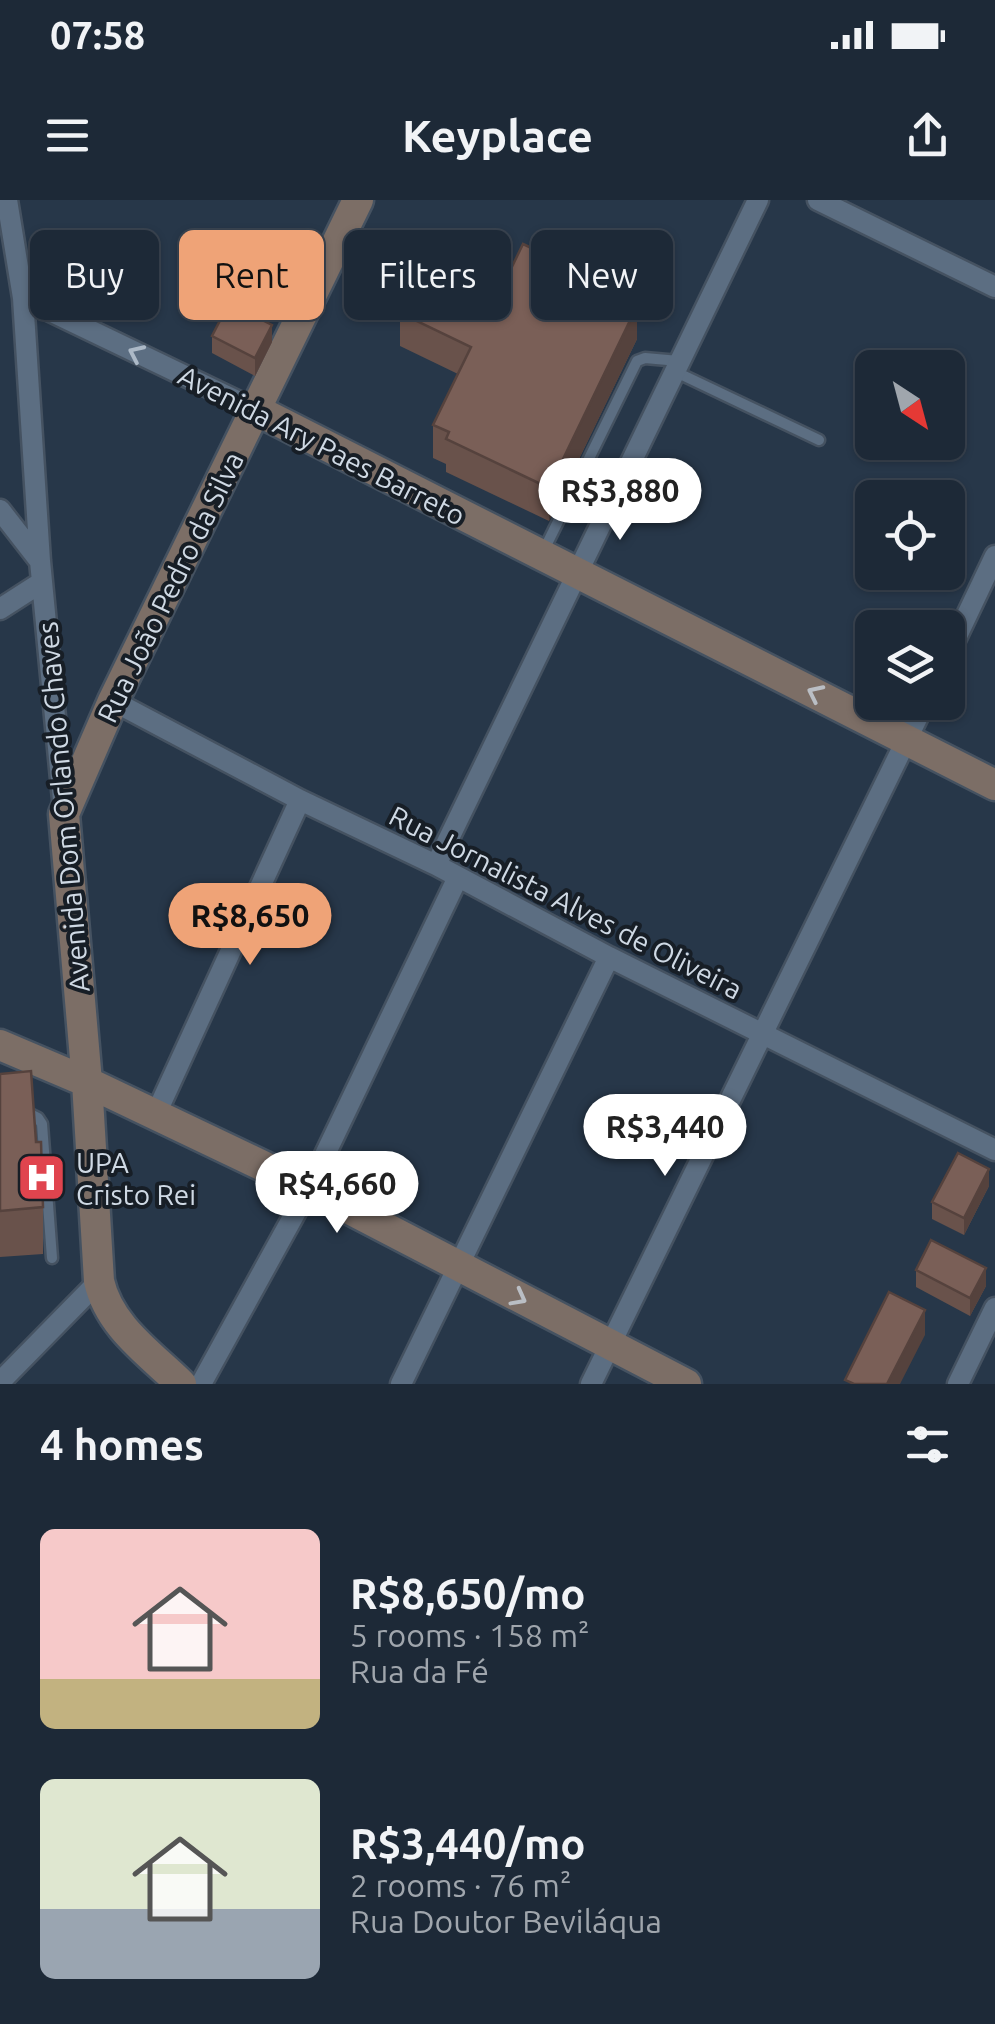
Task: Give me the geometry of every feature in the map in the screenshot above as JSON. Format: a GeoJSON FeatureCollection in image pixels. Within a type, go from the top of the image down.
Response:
{"type":"FeatureCollection","features":[{"type":"Feature","properties":{"kind":"street","name":"Avenida Dom Orlando Chaves"},"geometry":{"type":"LineString","coordinates":[[7,200],[23,298],[41,571],[87,1082],[99,1281],[104,1304],[119,1325],[181,1384]]}},
{"type":"Feature","properties":{"kind":"street","name":"Rua João Pedro da Silva"},"geometry":{"type":"LineString","coordinates":[[64,814],[114,701],[358,200]]}},
{"type":"Feature","properties":{"kind":"street"},"geometry":{"type":"LineString","coordinates":[[436,865],[758,200]]}},
{"type":"Feature","properties":{"kind":"street"},"geometry":{"type":"LineString","coordinates":[[818,200],[995,287]]}},
{"type":"Feature","properties":{"kind":"street","name":"Avenida Ary Paes Barreto"},"geometry":{"type":"LineString","coordinates":[[23,298],[256,410],[995,784]]}},
{"type":"Feature","properties":{"kind":"street"},"geometry":{"type":"LineString","coordinates":[[0,510],[41,571],[0,609]]}},
{"type":"Feature","properties":{"kind":"street"},"geometry":{"type":"LineString","coordinates":[[965,619],[995,556]]}},
{"type":"Feature","properties":{"kind":"street","name":"Rua Jornalista Alves de Oliveira"},"geometry":{"type":"LineString","coordinates":[[114,701],[300,800],[436,865],[609,957],[995,1150]]}},
{"type":"Feature","properties":{"kind":"street"},"geometry":{"type":"LineString","coordinates":[[591,1384],[917,720]]}},
{"type":"Feature","properties":{"kind":"street"},"geometry":{"type":"LineString","coordinates":[[155,1116],[300,800]]}},
{"type":"Feature","properties":{"kind":"street"},"geometry":{"type":"LineString","coordinates":[[201,1384],[309,1188],[458,878]]}},
{"type":"Feature","properties":{"kind":"street"},"geometry":{"type":"LineString","coordinates":[[401,1384],[609,957]]}},
{"type":"Feature","properties":{"kind":"street"},"geometry":{"type":"LineString","coordinates":[[0,1045],[309,1188],[686,1384]]}},
{"type":"Feature","properties":{"kind":"street"},"geometry":{"type":"LineString","coordinates":[[0,1382],[99,1281]]}},
{"type":"Feature","properties":{"kind":"street"},"geometry":{"type":"LineString","coordinates":[[958,1384],[995,1308]]}},
{"type":"Feature","properties":{"kind":"lane"},"geometry":{"type":"LineString","coordinates":[[541,556],[637,361],[646,358],[678,367],[820,440]]}},
{"type":"Feature","properties":{"kind":"lane"},"geometry":{"type":"LineString","coordinates":[[0,1099],[38,1118],[42,1124],[52,1258]]}},
{"type":"Feature","properties":{"kind":"building"},"geometry":{"type":"Polygon","coordinates":[[[523,244],[531,248],[531,320],[630,320],[549,488],[446,439],[449,432],[433,425],[471,347],[415,320],[511,320],[511,269],[523,244]]]}},
{"type":"Feature","properties":{"kind":"building"},"geometry":{"type":"Polygon","coordinates":[[[220,320],[262,320],[272,325],[255,358],[212,336],[220,320]]]}},
{"type":"Feature","properties":{"kind":"building"},"geometry":{"type":"Polygon","coordinates":[[[31,1071],[36,1142],[41,1142],[43,1207],[0,1211],[0,1074],[31,1071]]]}},
{"type":"Feature","properties":{"kind":"building"},"geometry":{"type":"Polygon","coordinates":[[[958,1153],[989,1169],[964,1218],[932,1202],[958,1153]]]}},
{"type":"Feature","properties":{"kind":"building"},"geometry":{"type":"Polygon","coordinates":[[[931,1240],[986,1268],[970,1298],[916,1270],[931,1240]]]}},
{"type":"Feature","properties":{"kind":"building"},"geometry":{"type":"Polygon","coordinates":[[[889,1292],[925,1310],[887,1384],[854,1384],[845,1380],[889,1292]]]}},
{"type":"Feature","properties":{"kind":"place","name":"UPA Cristo Rei"},"geometry":{"type":"Point","coordinates":[41,1178]}}]}
